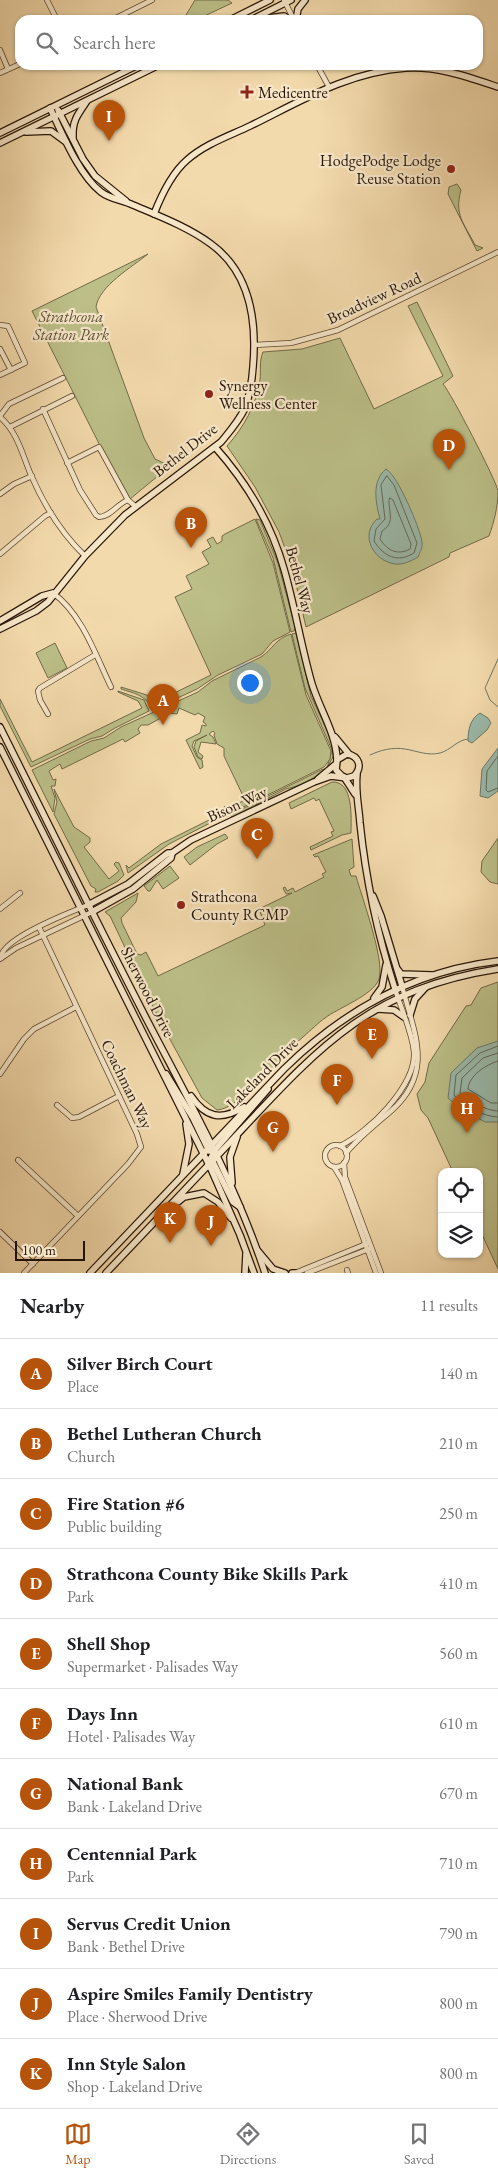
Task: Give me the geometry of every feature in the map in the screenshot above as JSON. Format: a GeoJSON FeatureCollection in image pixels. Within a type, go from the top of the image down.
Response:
{"type":"FeatureCollection","features":[{"type":"Feature","properties":{"kind":"main road"},"geometry":{"type":"LineString","coordinates":[[240,15],[270,0]]}},
{"type":"Feature","properties":{"kind":"main road"},"geometry":{"type":"LineString","coordinates":[[296,15],[305,0]]}},
{"type":"Feature","properties":{"kind":"main road"},"geometry":{"type":"LineString","coordinates":[[260,15],[287,1]]}},
{"type":"Feature","properties":{"kind":"main road"},"geometry":{"type":"LineString","coordinates":[[0,132],[128,70]]}},
{"type":"Feature","properties":{"kind":"main road"},"geometry":{"type":"LineString","coordinates":[[0,142],[149,70]]}},
{"type":"Feature","properties":{"kind":"main road"},"geometry":{"type":"LineString","coordinates":[[154,214],[172,178],[188,158],[202,149],[329,87],[369,73],[395,70]]}},
{"type":"Feature","properties":{"kind":"main road"},"geometry":{"type":"LineString","coordinates":[[440,70],[498,86]]}},
{"type":"Feature","properties":{"kind":"main road"},"geometry":{"type":"LineString","coordinates":[[22,132],[51,132],[71,144],[74,120],[89,99]]}},
{"type":"Feature","properties":{"kind":"main road","name":"Bethel Drive"},"geometry":{"type":"LineString","coordinates":[[0,629],[36,611],[48,602],[85,556],[135,506],[215,447],[233,428],[245,407],[251,384],[254,345],[252,306],[239,276],[227,259],[212,244],[191,232],[130,204],[95,176],[71,144],[53,106]]}},
{"type":"Feature","properties":{"kind":"main road","name":"Bethel Way"},"geometry":{"type":"LineString","coordinates":[[215,447],[241,479],[276,544],[284,568],[313,685],[337,749],[337,762]]}},
{"type":"Feature","properties":{"kind":"main road","name":"Bethel Drive"},"geometry":{"type":"LineString","coordinates":[[0,621],[42,596],[53,594]]}},
{"type":"Feature","properties":{"kind":"main road","name":"Sherwood Drive"},"geometry":{"type":"LineString","coordinates":[[0,726],[88,905],[182,1086],[209,1146],[235,1224],[254,1273]]}},
{"type":"Feature","properties":{"kind":"main road","name":"Bethel Way"},"geometry":{"type":"LineString","coordinates":[[332,733],[349,754]]}},
{"type":"Feature","properties":{"kind":"main road","name":"Sherwood Drive"},"geometry":{"type":"LineString","coordinates":[[0,748],[203,1154],[212,1157],[232,1188],[258,1250],[265,1273]]}},
{"type":"Feature","properties":{"kind":"main road"},"geometry":{"type":"LineString","coordinates":[[356,795],[336,770],[337,762],[344,755],[349,754],[359,762],[356,795],[368,884],[374,918],[395,989]]}},
{"type":"Feature","properties":{"kind":"main road","name":"Bison Way"},"geometry":{"type":"LineString","coordinates":[[314,782],[337,762]]}},
{"type":"Feature","properties":{"kind":"main road"},"geometry":{"type":"LineString","coordinates":[[343,777],[351,778],[357,774]]}},
{"type":"Feature","properties":{"kind":"main road","name":"Bison Way"},"geometry":{"type":"LineString","coordinates":[[88,905],[128,884],[168,853],[172,853],[191,840],[314,782],[331,776],[343,777]]}},
{"type":"Feature","properties":{"kind":"main road","name":"Bison Way"},"geometry":{"type":"LineString","coordinates":[[92,912],[133,889],[171,858],[172,853]]}},
{"type":"Feature","properties":{"kind":"main road"},"geometry":{"type":"LineString","coordinates":[[368,884],[381,916],[402,986]]}},
{"type":"Feature","properties":{"kind":"main road","name":"Lakeland Drive"},"geometry":{"type":"LineString","coordinates":[[90,1273],[209,1146],[316,1038],[343,1018],[402,986],[478,963],[498,961]]}},
{"type":"Feature","properties":{"kind":"main road"},"geometry":{"type":"LineString","coordinates":[[372,1001],[382,987],[387,963]]}},
{"type":"Feature","properties":{"kind":"main road"},"geometry":{"type":"LineString","coordinates":[[397,968],[401,974],[436,975]]}},
{"type":"Feature","properties":{"kind":"main road","name":"Lakeland Drive"},"geometry":{"type":"LineString","coordinates":[[106,1273],[164,1212],[212,1157],[238,1134],[313,1055],[346,1028],[376,1008],[401,996],[466,975],[498,969]]}},
{"type":"Feature","properties":{"kind":"main road"},"geometry":{"type":"LineString","coordinates":[[376,1008],[394,1010],[407,1016],[415,999],[426,987]]}},
{"type":"Feature","properties":{"kind":"main road"},"geometry":{"type":"LineString","coordinates":[[159,1066],[172,1083],[209,1146]]}},
{"type":"Feature","properties":{"kind":"main road"},"geometry":{"type":"LineString","coordinates":[[241,1209],[233,1202],[212,1157],[265,1094],[273,1080]]}},
{"type":"Feature","properties":{"kind":"main road"},"geometry":{"type":"LineString","coordinates":[[182,1086],[198,1106],[217,1116],[234,1113],[256,1098]]}},
{"type":"Feature","properties":{"kind":"main road"},"geometry":{"type":"LineString","coordinates":[[183,1175],[189,1144],[185,1117]]}},
{"type":"Feature","properties":{"kind":"main road"},"geometry":{"type":"LineString","coordinates":[[232,1188],[230,1157],[238,1134]]}},
{"type":"Feature","properties":{"kind":"main road"},"geometry":{"type":"LineString","coordinates":[[164,1212],[184,1197],[204,1193],[218,1202],[235,1224]]}},
{"type":"Feature","properties":{"kind":"main road"},"geometry":{"type":"LineString","coordinates":[[245,1273],[246,1250]]}},
{"type":"Feature","properties":{"kind":"main road"},"geometry":{"type":"LineString","coordinates":[[258,1250],[274,1268],[285,1273]]}},
{"type":"Feature","properties":{"kind":"street"},"geometry":{"type":"LineString","coordinates":[[47,0],[54,15]]}},
{"type":"Feature","properties":{"kind":"street"},"geometry":{"type":"LineString","coordinates":[[122,15],[152,0]]}},
{"type":"Feature","properties":{"kind":"street"},"geometry":{"type":"LineString","coordinates":[[287,1],[292,15]]}},
{"type":"Feature","properties":{"kind":"street"},"geometry":{"type":"LineString","coordinates":[[0,50],[8,69]]}},
{"type":"Feature","properties":{"kind":"street"},"geometry":{"type":"LineString","coordinates":[[0,73],[15,66]]}},
{"type":"Feature","properties":{"kind":"street"},"geometry":{"type":"LineString","coordinates":[[320,70],[329,87]]}},
{"type":"Feature","properties":{"kind":"street","name":"Broadview Road"},"geometry":{"type":"LineString","coordinates":[[254,345],[291,343],[338,330],[498,252]]}},
{"type":"Feature","properties":{"kind":"street"},"geometry":{"type":"LineString","coordinates":[[0,325],[8,326],[25,363],[0,376]]}},
{"type":"Feature","properties":{"kind":"street"},"geometry":{"type":"LineString","coordinates":[[0,348],[11,370]]}},
{"type":"Feature","properties":{"kind":"street"},"geometry":{"type":"LineString","coordinates":[[63,378],[9,404],[0,416],[10,426],[19,442],[32,476],[51,513],[69,540],[85,556]]}},
{"type":"Feature","properties":{"kind":"street"},"geometry":{"type":"LineString","coordinates":[[10,426],[72,396]]}},
{"type":"Feature","properties":{"kind":"street"},"geometry":{"type":"LineString","coordinates":[[44,409],[67,463],[86,501],[99,517],[106,516],[119,503],[128,500]]}},
{"type":"Feature","properties":{"kind":"street"},"geometry":{"type":"LineString","coordinates":[[67,463],[99,447],[128,500],[135,506]]}},
{"type":"Feature","properties":{"kind":"street"},"geometry":{"type":"LineString","coordinates":[[0,494],[14,484],[32,476]]}},
{"type":"Feature","properties":{"kind":"street"},"geometry":{"type":"LineString","coordinates":[[0,554],[51,513]]}},
{"type":"Feature","properties":{"kind":"street"},"geometry":{"type":"LineString","coordinates":[[53,594],[61,599],[78,620],[111,687]]}},
{"type":"Feature","properties":{"kind":"street"},"geometry":{"type":"LineString","coordinates":[[48,714],[40,700],[38,691],[40,688],[95,655]]}},
{"type":"Feature","properties":{"kind":"street"},"geometry":{"type":"LineString","coordinates":[[0,909],[20,893]]}},
{"type":"Feature","properties":{"kind":"street"},"geometry":{"type":"LineString","coordinates":[[0,958],[9,943],[88,905]]}},
{"type":"Feature","properties":{"kind":"street"},"geometry":{"type":"LineString","coordinates":[[0,958],[16,948],[92,912]]}},
{"type":"Feature","properties":{"kind":"street","name":"Coachman Way"},"geometry":{"type":"LineString","coordinates":[[24,1273],[140,1150],[141,1142],[39,927]]}},
{"type":"Feature","properties":{"kind":"street"},"geometry":{"type":"LineString","coordinates":[[376,1273],[345,1177],[344,1163],[346,1153],[354,1143],[400,1102],[412,1087],[419,1053],[417,1040],[401,996],[402,986]]}},
{"type":"Feature","properties":{"kind":"street"},"geometry":{"type":"LineString","coordinates":[[395,989],[401,996]]}},
{"type":"Feature","properties":{"kind":"street"},"geometry":{"type":"LineString","coordinates":[[0,1074],[24,1039],[34,1029],[76,1007]]}},
{"type":"Feature","properties":{"kind":"street"},"geometry":{"type":"LineString","coordinates":[[381,1273],[368,1246],[342,1180],[334,1167],[328,1164],[325,1154],[330,1146],[340,1146],[350,1141],[393,1103],[406,1083],[414,1054],[407,1016]]}},
{"type":"Feature","properties":{"kind":"street"},"geometry":{"type":"LineString","coordinates":[[57,1105],[72,1118],[79,1117],[118,1096]]}},
{"type":"Feature","properties":{"kind":"street"},"geometry":{"type":"LineString","coordinates":[[340,1146],[346,1153]]}},
{"type":"Feature","properties":{"kind":"street"},"geometry":{"type":"LineString","coordinates":[[18,1160],[78,1216]]}},
{"type":"Feature","properties":{"kind":"street"},"geometry":{"type":"LineString","coordinates":[[334,1167],[344,1163]]}},
{"type":"Feature","properties":{"kind":"street"},"geometry":{"type":"LineString","coordinates":[[0,1232],[33,1264]]}},
{"type":"Feature","properties":{"kind":"street"},"geometry":{"type":"LineString","coordinates":[[294,1273],[368,1246]]}},
{"type":"Feature","properties":{"kind":"street"},"geometry":{"type":"LineString","coordinates":[[307,1273],[368,1246]]}},
{"type":"Feature","properties":{"kind":"green space"},"geometry":{"type":"Polygon","coordinates":[[[195,0],[228,0],[232,3],[207,15],[186,15],[195,0]]]}},
{"type":"Feature","properties":{"kind":"green space"},"geometry":{"type":"Polygon","coordinates":[[[457,184],[461,190],[459,213],[461,219],[475,245],[483,248],[477,251],[448,194],[449,187],[457,184]]]}},
{"type":"Feature","properties":{"kind":"green space","name":"Strathcona Station Park"},"geometry":{"type":"Polygon","coordinates":[[[148,254],[110,284],[98,299],[96,307],[144,438],[155,459],[170,466],[130,499],[125,495],[32,311],[148,254]]]}},
{"type":"Feature","properties":{"kind":"green space"},"geometry":{"type":"Polygon","coordinates":[[[417,302],[453,376],[443,384],[473,437],[496,484],[498,491],[491,531],[489,536],[450,553],[449,557],[306,627],[292,567],[279,532],[255,487],[227,446],[239,431],[252,407],[260,380],[263,352],[302,349],[340,338],[374,409],[443,376],[408,306],[417,302]]]}},
{"type":"Feature","properties":{"kind":"green space"},"geometry":{"type":"Polygon","coordinates":[[[255,519],[273,563],[290,632],[273,641],[262,654],[218,675],[197,689],[154,709],[142,697],[121,689],[121,687],[152,695],[156,702],[211,675],[175,597],[192,589],[186,576],[209,564],[202,552],[211,547],[207,540],[213,537],[217,544],[222,541],[222,536],[225,534],[255,519]]]}},
{"type":"Feature","properties":{"kind":"green space"},"geometry":{"type":"Polygon","coordinates":[[[256,519],[260,520],[278,563],[295,627],[294,631],[291,632],[273,558],[256,519]]]}},
{"type":"Feature","properties":{"kind":"green space"},"geometry":{"type":"Polygon","coordinates":[[[296,633],[311,696],[333,743],[333,757],[327,768],[332,750],[305,688],[292,634],[296,633]]]}},
{"type":"Feature","properties":{"kind":"green space"},"geometry":{"type":"Polygon","coordinates":[[[291,634],[306,695],[331,751],[330,759],[324,767],[225,816],[222,810],[225,806],[227,809],[245,800],[224,756],[224,748],[217,744],[213,731],[209,734],[213,737],[216,744],[201,742],[198,752],[203,756],[202,759],[198,757],[194,747],[196,741],[207,735],[194,741],[192,746],[197,757],[202,760],[203,767],[200,769],[186,740],[200,733],[202,725],[206,726],[203,722],[205,717],[179,708],[177,714],[170,713],[148,725],[141,725],[138,729],[140,733],[125,742],[123,739],[62,769],[60,764],[49,771],[53,780],[56,779],[55,786],[51,786],[55,798],[53,812],[32,770],[91,741],[104,738],[121,727],[198,692],[212,681],[261,657],[278,641],[291,634]]]}},
{"type":"Feature","properties":{"kind":"green space"},"geometry":{"type":"Polygon","coordinates":[[[55,643],[67,668],[48,678],[36,653],[55,643]]]}},
{"type":"Feature","properties":{"kind":"green space"},"geometry":{"type":"Polygon","coordinates":[[[118,691],[144,700],[149,711],[102,736],[90,739],[31,767],[0,706],[0,699],[32,762],[142,708],[138,701],[118,691]]]}},
{"type":"Feature","properties":{"kind":"green space"},"geometry":{"type":"Polygon","coordinates":[[[323,769],[325,770],[306,782],[286,789],[232,817],[230,815],[323,769]]]}},
{"type":"Feature","properties":{"kind":"green space"},"geometry":{"type":"Polygon","coordinates":[[[332,782],[339,783],[348,794],[351,810],[351,833],[342,835],[311,850],[310,847],[333,836],[331,832],[334,831],[319,799],[316,801],[314,798],[291,809],[289,803],[332,782]]]}},
{"type":"Feature","properties":{"kind":"green space"},"geometry":{"type":"Polygon","coordinates":[[[54,789],[74,827],[90,838],[90,842],[84,847],[109,879],[119,871],[114,864],[116,862],[119,863],[124,875],[118,881],[95,892],[96,889],[91,886],[54,814],[57,802],[54,789]]]}},
{"type":"Feature","properties":{"kind":"green space"},"geometry":{"type":"Polygon","coordinates":[[[215,813],[218,819],[169,844],[128,873],[126,865],[129,868],[161,844],[215,817],[215,813]]]}},
{"type":"Feature","properties":{"kind":"green space"},"geometry":{"type":"Polygon","coordinates":[[[225,834],[228,838],[190,865],[184,857],[197,847],[225,834]]]}},
{"type":"Feature","properties":{"kind":"green space"},"geometry":{"type":"Polygon","coordinates":[[[498,838],[498,884],[490,882],[481,872],[482,861],[498,838]]]}},
{"type":"Feature","properties":{"kind":"green space"},"geometry":{"type":"Polygon","coordinates":[[[352,839],[354,867],[349,870],[351,876],[356,876],[372,929],[379,958],[379,979],[370,991],[330,1014],[317,1024],[238,1101],[217,1110],[202,1098],[160,1021],[110,916],[105,912],[138,893],[136,902],[121,918],[122,923],[137,954],[141,955],[146,952],[158,976],[265,925],[259,909],[292,893],[286,894],[283,888],[285,887],[287,891],[293,888],[295,892],[324,877],[322,874],[326,872],[318,856],[315,857],[313,855],[352,839]]]}},
{"type":"Feature","properties":{"kind":"green space"},"geometry":{"type":"Polygon","coordinates":[[[170,866],[179,878],[163,889],[157,880],[150,891],[148,891],[144,886],[170,866]]]}},
{"type":"Feature","properties":{"kind":"green space"},"geometry":{"type":"Polygon","coordinates":[[[498,982],[498,1269],[483,1237],[483,1168],[451,1168],[428,1118],[421,1110],[417,1094],[425,1082],[429,1063],[466,1006],[471,1005],[481,988],[498,982]]]}},
{"type":"Feature","properties":{"kind":"water"},"geometry":{"type":"Polygon","coordinates":[[[386,469],[402,491],[422,542],[422,548],[418,557],[401,564],[387,562],[381,558],[371,547],[369,540],[372,526],[377,519],[380,519],[376,500],[376,486],[381,474],[386,469]]]}},
{"type":"Feature","properties":{"kind":"water"},"geometry":{"type":"Polygon","coordinates":[[[480,713],[488,718],[491,723],[487,730],[472,743],[468,741],[469,729],[474,718],[480,713]]]}},
{"type":"Feature","properties":{"kind":"water"},"geometry":{"type":"Polygon","coordinates":[[[498,748],[498,791],[488,798],[480,796],[482,769],[498,748]]]}},
{"type":"Feature","properties":{"kind":"water"},"geometry":{"type":"Polygon","coordinates":[[[498,1041],[498,1122],[485,1122],[457,1106],[448,1098],[451,1073],[477,1048],[498,1041]]]}},
{"type":"Feature","properties":{"kind":"waterway"},"geometry":{"type":"LineString","coordinates":[[498,659],[485,688],[490,700],[498,707]]}},
{"type":"Feature","properties":{"kind":"waterway"},"geometry":{"type":"LineString","coordinates":[[370,755],[382,750],[396,748],[436,754],[444,752],[461,741],[468,739]]}},
{"type":"Feature","properties":{"kind":"place","name":"Medicentre"},"geometry":{"type":"Point","coordinates":[247,92]}},
{"type":"Feature","properties":{"kind":"place","name":"Servus Credit Union"},"geometry":{"type":"Point","coordinates":[109,141]}},
{"type":"Feature","properties":{"kind":"place","name":"HodgePodge Lodge Reuse Station"},"geometry":{"type":"Point","coordinates":[451,169]}},
{"type":"Feature","properties":{"kind":"place","name":"Synergy Wellness Center"},"geometry":{"type":"Point","coordinates":[209,394]}},
{"type":"Feature","properties":{"kind":"place","name":"Strathcona County Bike Skills Park"},"geometry":{"type":"Point","coordinates":[449,470]}},
{"type":"Feature","properties":{"kind":"place","name":"Bethel Lutheran Church"},"geometry":{"type":"Point","coordinates":[191,548]}},
{"type":"Feature","properties":{"kind":"place","name":"Silver Birch Court"},"geometry":{"type":"Point","coordinates":[163,725]}},
{"type":"Feature","properties":{"kind":"place","name":"Fire Station #6"},"geometry":{"type":"Point","coordinates":[257,859]}},
{"type":"Feature","properties":{"kind":"place","name":"Strathcona County RCMP"},"geometry":{"type":"Point","coordinates":[181,905]}},
{"type":"Feature","properties":{"kind":"place","name":"Shell Shop"},"geometry":{"type":"Point","coordinates":[372,1059]}},
{"type":"Feature","properties":{"kind":"place","name":"Days Inn"},"geometry":{"type":"Point","coordinates":[337,1105]}},
{"type":"Feature","properties":{"kind":"place","name":"Centennial Park"},"geometry":{"type":"Point","coordinates":[467,1133]}},
{"type":"Feature","properties":{"kind":"place","name":"National Bank"},"geometry":{"type":"Point","coordinates":[273,1152]}},
{"type":"Feature","properties":{"kind":"place","name":"Inn Style Salon"},"geometry":{"type":"Point","coordinates":[170,1243]}},
{"type":"Feature","properties":{"kind":"place","name":"Aspire Smiles Family Dentistry"},"geometry":{"type":"Point","coordinates":[211,1246]}}]}
